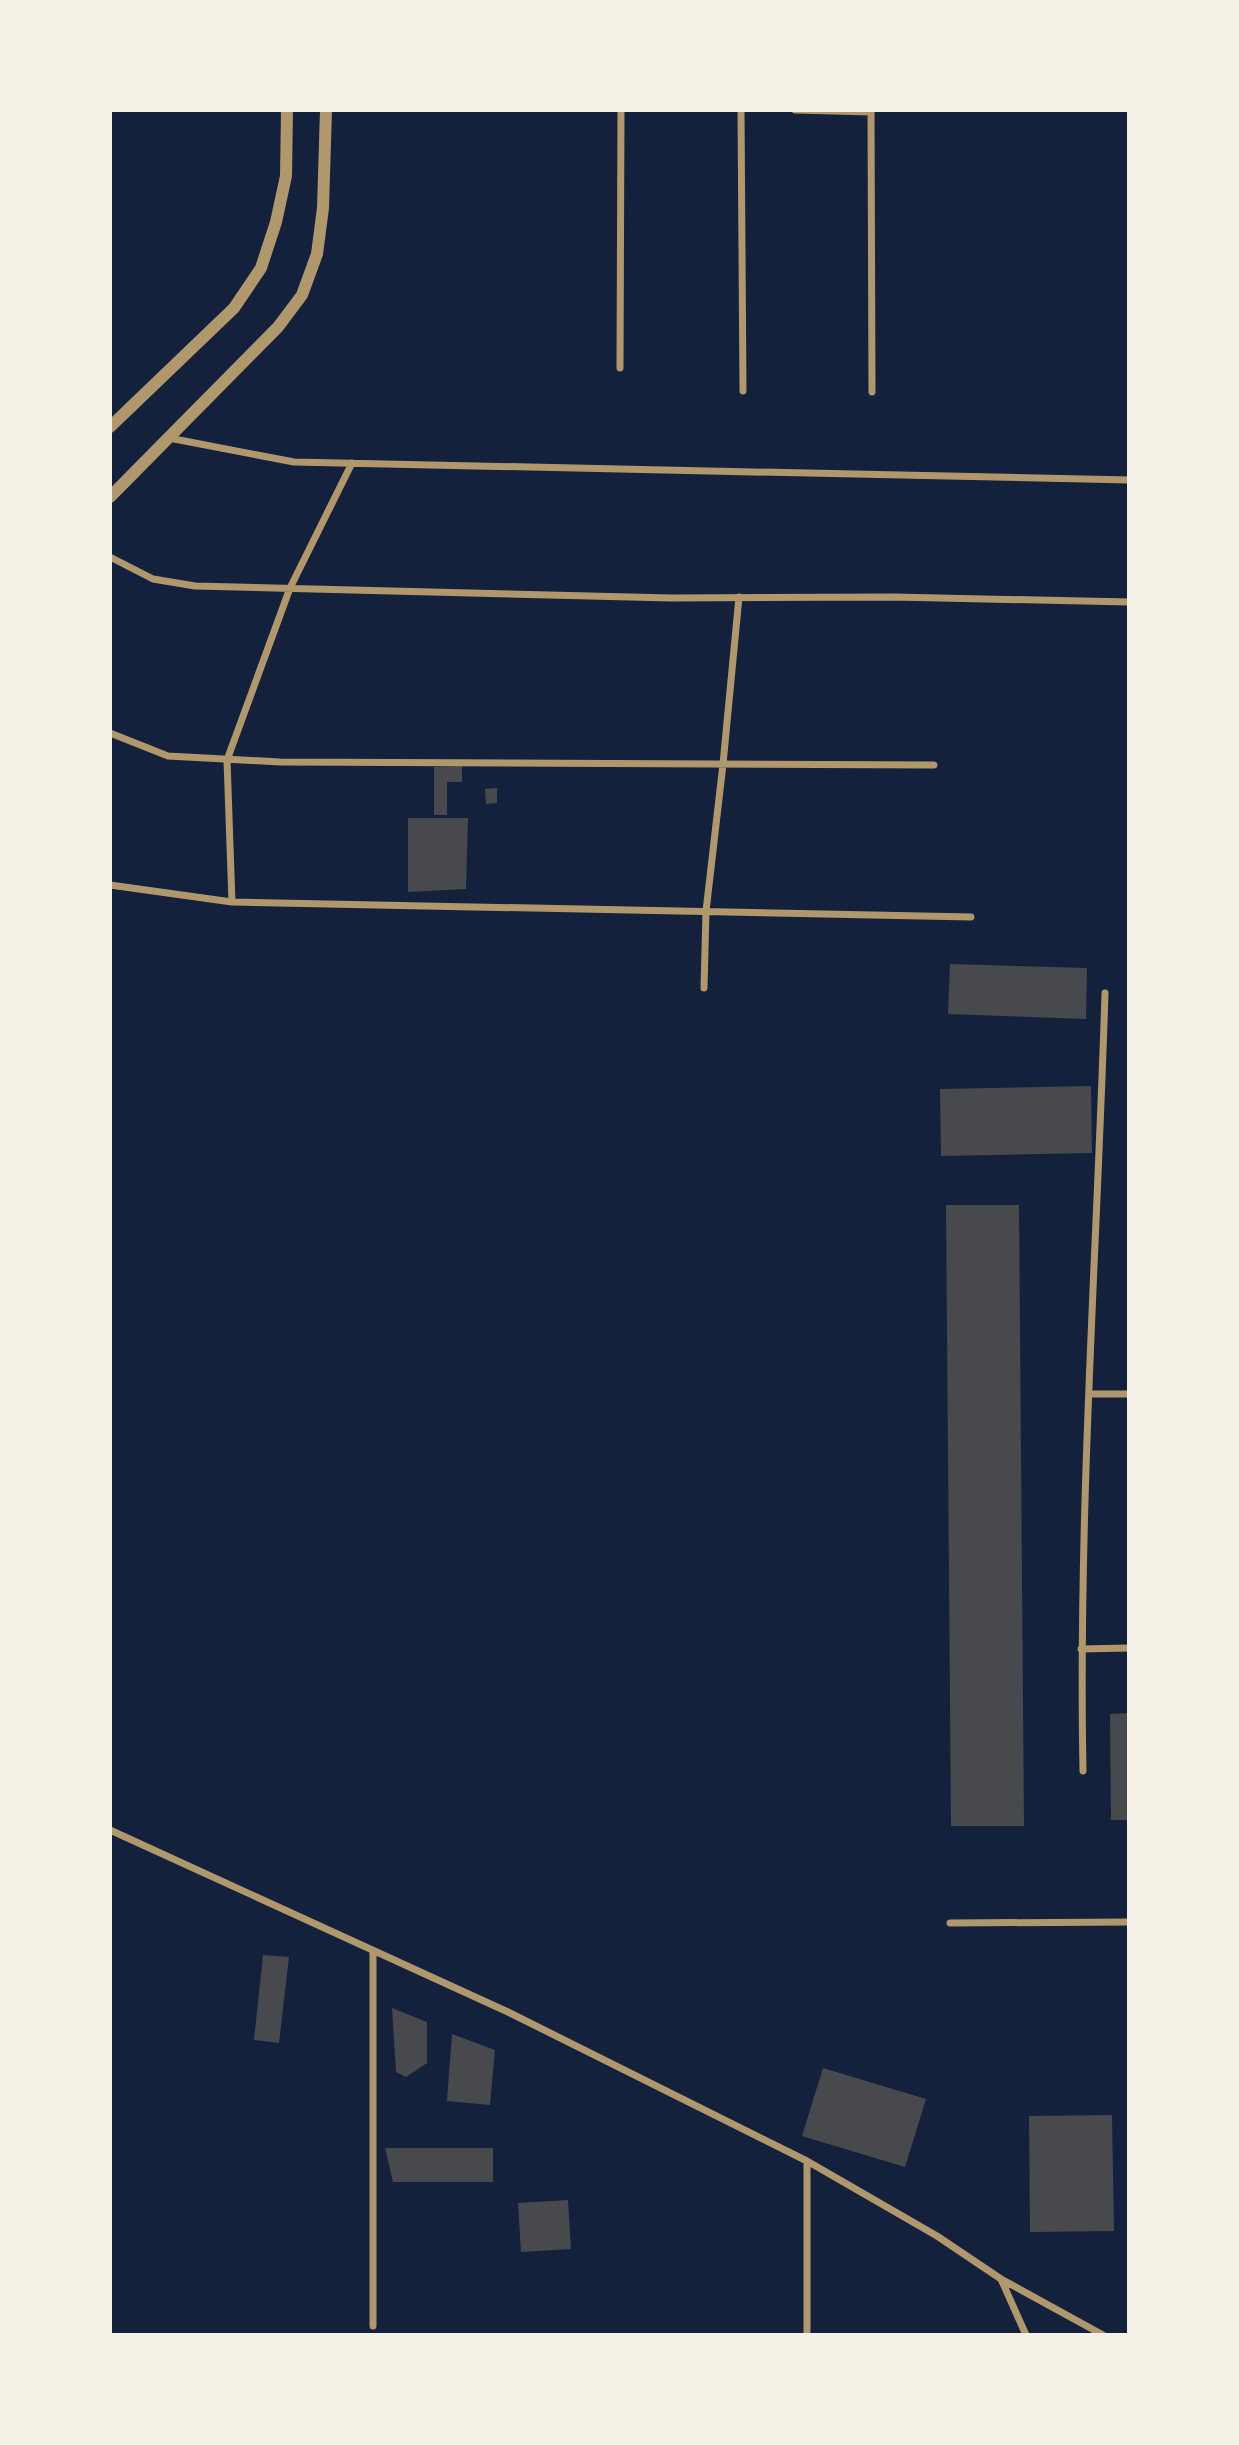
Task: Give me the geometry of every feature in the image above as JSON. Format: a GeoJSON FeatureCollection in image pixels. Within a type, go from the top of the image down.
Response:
{"type":"FeatureCollection","features":[{"type":"Feature","properties":{"kind":"street"},"geometry":{"type":"LineString","coordinates":[[110,427],[234,308],[261,268],[276,222],[286,176],[287,110]]}},
{"type":"Feature","properties":{"kind":"street"},"geometry":{"type":"LineString","coordinates":[[110,497],[278,327],[302,295],[317,254],[323,208],[326,110]]}},
{"type":"Feature","properties":{"kind":"street"},"geometry":{"type":"LineString","coordinates":[[620,368],[621,110]]}},
{"type":"Feature","properties":{"kind":"street"},"geometry":{"type":"LineString","coordinates":[[741,110],[743,391]]}},
{"type":"Feature","properties":{"kind":"street"},"geometry":{"type":"LineString","coordinates":[[795,110],[871,111],[872,392]]}},
{"type":"Feature","properties":{"kind":"street"},"geometry":{"type":"LineString","coordinates":[[169,438],[294,462],[1129,480]]}},
{"type":"Feature","properties":{"kind":"street"},"geometry":{"type":"LineString","coordinates":[[232,902],[227,760],[290,589],[352,463]]}},
{"type":"Feature","properties":{"kind":"street"},"geometry":{"type":"LineString","coordinates":[[110,557],[153,579],[195,586],[671,598],[908,597],[1129,602]]}},
{"type":"Feature","properties":{"kind":"street"},"geometry":{"type":"LineString","coordinates":[[704,988],[706,911],[739,597]]}},
{"type":"Feature","properties":{"kind":"street"},"geometry":{"type":"LineString","coordinates":[[110,733],[168,756],[227,760],[934,765]]}},
{"type":"Feature","properties":{"kind":"street"},"geometry":{"type":"LineString","coordinates":[[110,885],[232,902],[971,917]]}},
{"type":"Feature","properties":{"kind":"street"},"geometry":{"type":"LineString","coordinates":[[1083,1771],[1081,1649],[1105,993]]}},
{"type":"Feature","properties":{"kind":"street"},"geometry":{"type":"LineString","coordinates":[[1089,1394],[1129,1394]]}},
{"type":"Feature","properties":{"kind":"street"},"geometry":{"type":"LineString","coordinates":[[1081,1649],[1129,1648]]}},
{"type":"Feature","properties":{"kind":"street"},"geometry":{"type":"LineString","coordinates":[[110,1830],[508,2012],[807,2161],[937,2236],[1001,2279],[1104,2335]]}},
{"type":"Feature","properties":{"kind":"street"},"geometry":{"type":"LineString","coordinates":[[950,1923],[1129,1922]]}},
{"type":"Feature","properties":{"kind":"street"},"geometry":{"type":"LineString","coordinates":[[373,1952],[373,2326]]}},
{"type":"Feature","properties":{"kind":"street"},"geometry":{"type":"LineString","coordinates":[[807,2161],[807,2335]]}},
{"type":"Feature","properties":{"kind":"street"},"geometry":{"type":"LineString","coordinates":[[1001,2279],[1026,2335]]}},
{"type":"Feature","properties":{"kind":"building"},"geometry":{"type":"Polygon","coordinates":[[[462,766],[462,782],[447,782],[447,815],[434,815],[434,767],[462,766]]]}},
{"type":"Feature","properties":{"kind":"building"},"geometry":{"type":"Polygon","coordinates":[[[497,788],[497,803],[486,804],[485,789],[497,788]]]}},
{"type":"Feature","properties":{"kind":"building"},"geometry":{"type":"Polygon","coordinates":[[[408,818],[468,818],[466,889],[408,892],[408,818]]]}},
{"type":"Feature","properties":{"kind":"building"},"geometry":{"type":"Polygon","coordinates":[[[950,964],[1087,968],[1086,1019],[948,1014],[950,964]]]}},
{"type":"Feature","properties":{"kind":"building"},"geometry":{"type":"Polygon","coordinates":[[[1091,1086],[1092,1153],[941,1156],[940,1089],[1091,1086]]]}},
{"type":"Feature","properties":{"kind":"building"},"geometry":{"type":"Polygon","coordinates":[[[946,1205],[1019,1205],[1024,1826],[951,1826],[946,1205]]]}},
{"type":"Feature","properties":{"kind":"building"},"geometry":{"type":"Polygon","coordinates":[[[1129,1713],[1129,1820],[1111,1820],[1110,1714],[1129,1713]]]}},
{"type":"Feature","properties":{"kind":"building"},"geometry":{"type":"Polygon","coordinates":[[[263,1955],[289,1957],[279,2043],[254,2040],[263,1955]]]}},
{"type":"Feature","properties":{"kind":"building"},"geometry":{"type":"Polygon","coordinates":[[[392,2008],[427,2022],[427,2063],[406,2077],[396,2072],[392,2008]]]}},
{"type":"Feature","properties":{"kind":"building"},"geometry":{"type":"Polygon","coordinates":[[[452,2034],[495,2050],[490,2105],[447,2101],[452,2034]]]}},
{"type":"Feature","properties":{"kind":"building"},"geometry":{"type":"Polygon","coordinates":[[[823,2068],[926,2099],[905,2167],[802,2136],[823,2068]]]}},
{"type":"Feature","properties":{"kind":"building"},"geometry":{"type":"Polygon","coordinates":[[[1112,2115],[1114,2231],[1030,2232],[1029,2116],[1112,2115]]]}},
{"type":"Feature","properties":{"kind":"building"},"geometry":{"type":"Polygon","coordinates":[[[385,2148],[493,2148],[493,2182],[393,2182],[385,2148]]]}},
{"type":"Feature","properties":{"kind":"building"},"geometry":{"type":"Polygon","coordinates":[[[568,2200],[571,2249],[521,2252],[518,2203],[568,2200]]]}}]}
